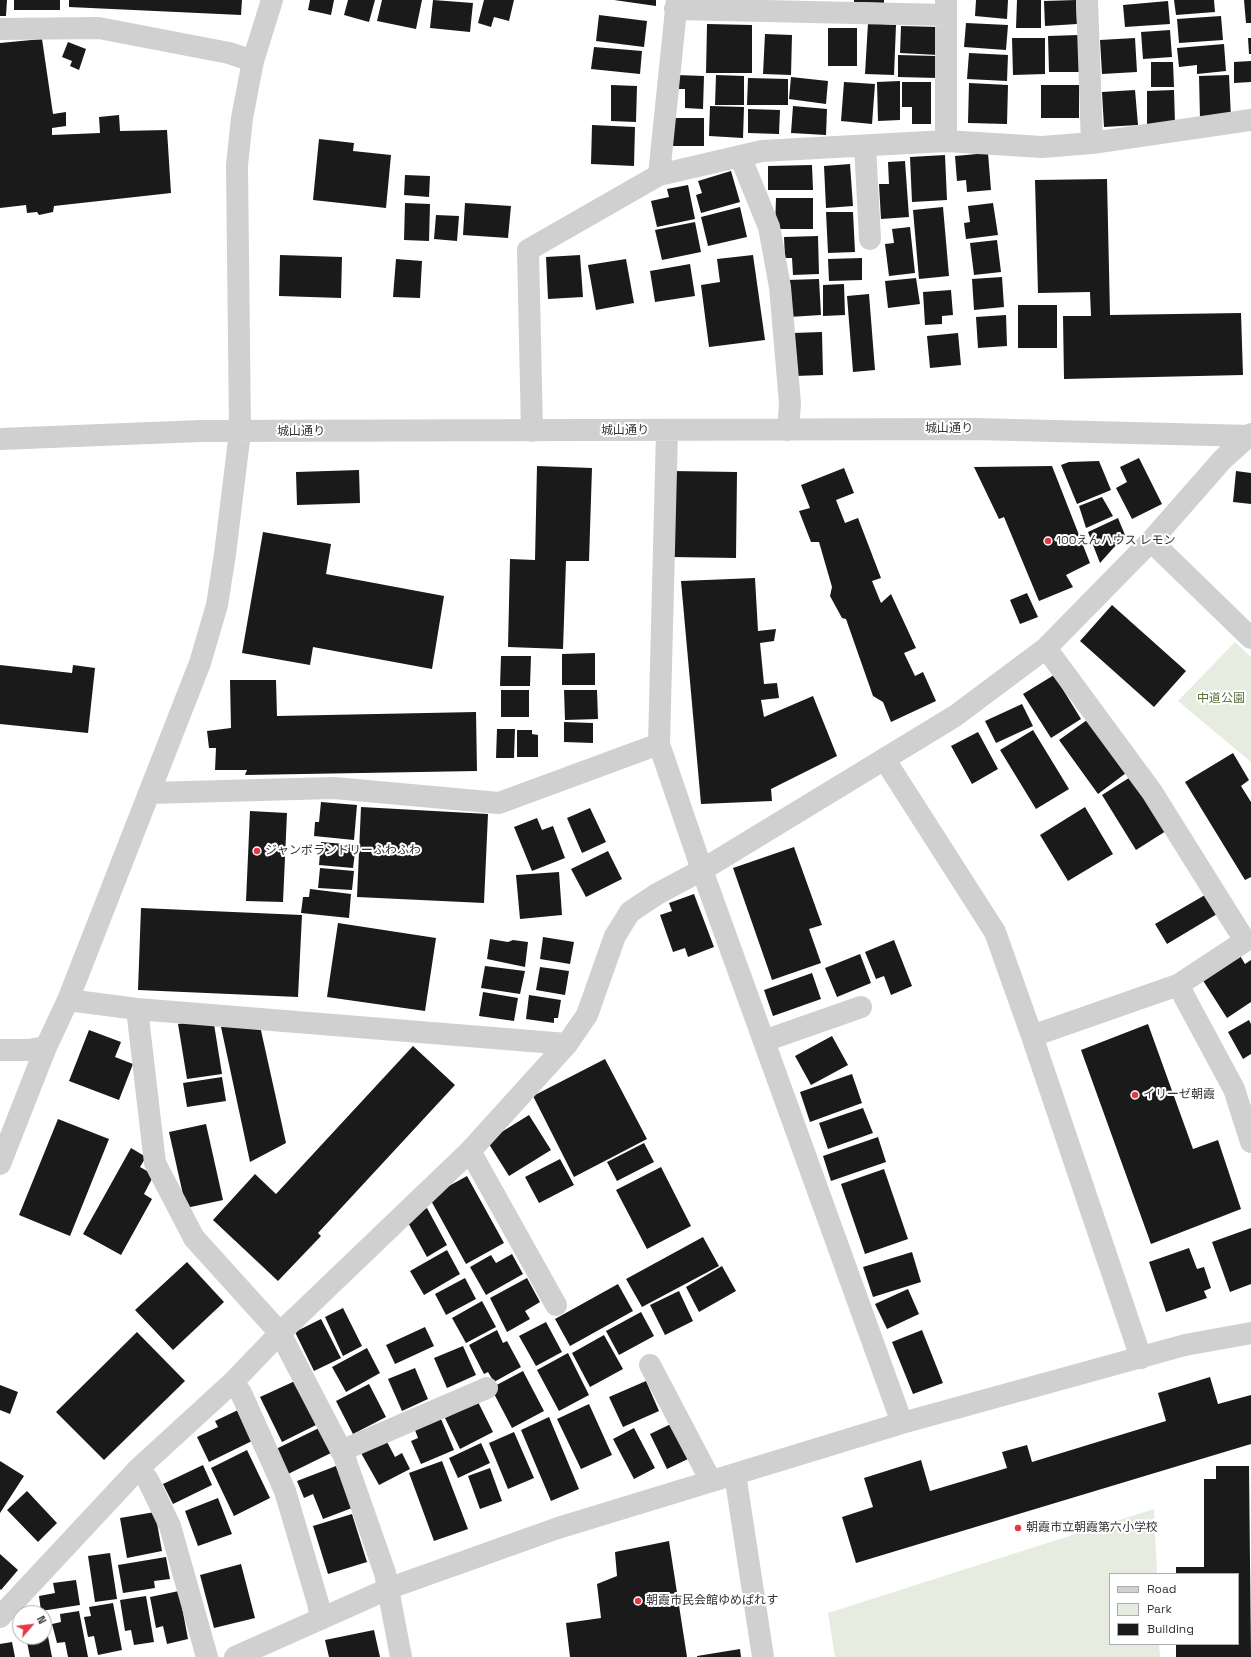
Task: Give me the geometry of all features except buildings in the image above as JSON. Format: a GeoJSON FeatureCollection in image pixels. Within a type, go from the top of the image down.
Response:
{"type":"FeatureCollection","features":[{"type":"Feature","properties":{"kind":"street"},"geometry":{"type":"LineString","coordinates":[[0,1164],[46,1047],[68,1000],[200,663],[217,605],[240,432],[237,165],[242,118],[253,61],[272,0]]}},
{"type":"Feature","properties":{"kind":"street"},"geometry":{"type":"LineString","coordinates":[[1087,0],[1092,143]]}},
{"type":"Feature","properties":{"kind":"street"},"geometry":{"type":"LineString","coordinates":[[659,175],[676,4],[946,7],[946,141]]}},
{"type":"Feature","properties":{"kind":"street"},"geometry":{"type":"LineString","coordinates":[[0,29],[99,28],[229,53],[253,61]]}},
{"type":"Feature","properties":{"kind":"street"},"geometry":{"type":"LineString","coordinates":[[532,431],[528,250],[659,175],[762,151],[946,141],[1042,147],[1092,143],[1251,120]]}},
{"type":"Feature","properties":{"kind":"street"},"geometry":{"type":"LineString","coordinates":[[865,146],[870,239]]}},
{"type":"Feature","properties":{"kind":"street"},"geometry":{"type":"LineString","coordinates":[[740,156],[769,227],[778,279],[790,403],[788,430]]}},
{"type":"Feature","properties":{"kind":"street","name":"城山通り"},"geometry":{"type":"LineString","coordinates":[[0,439],[201,431],[667,431],[975,429],[1250,436]]}},
{"type":"Feature","properties":{"kind":"street"},"geometry":{"type":"LineString","coordinates":[[667,431],[659,744],[702,870],[902,1423]]}},
{"type":"Feature","properties":{"kind":"street"},"geometry":{"type":"LineString","coordinates":[[0,1616],[139,1468],[233,1382],[280,1333],[470,1151],[567,1044],[587,1015],[615,936],[630,912],[657,894],[702,870],[885,760],[955,716],[1046,648],[1150,541],[1210,473],[1250,436]]}},
{"type":"Feature","properties":{"kind":"street"},"geometry":{"type":"LineString","coordinates":[[1150,541],[1251,638]]}},
{"type":"Feature","properties":{"kind":"street"},"geometry":{"type":"LineString","coordinates":[[1032,1036],[1178,985],[1248,941],[1152,792],[1046,648]]}},
{"type":"Feature","properties":{"kind":"street"},"geometry":{"type":"LineString","coordinates":[[149,793],[334,788],[499,803],[659,744]]}},
{"type":"Feature","properties":{"kind":"street"},"geometry":{"type":"LineString","coordinates":[[885,760],[995,932],[1032,1036],[1141,1358]]}},
{"type":"Feature","properties":{"kind":"street"},"geometry":{"type":"LineString","coordinates":[[1178,985],[1234,1089],[1251,1142]]}},
{"type":"Feature","properties":{"kind":"street"},"geometry":{"type":"LineString","coordinates":[[68,1000],[137,1010],[567,1044]]}},
{"type":"Feature","properties":{"kind":"street"},"geometry":{"type":"LineString","coordinates":[[764,1041],[861,1007]]}},
{"type":"Feature","properties":{"kind":"street"},"geometry":{"type":"LineString","coordinates":[[137,1010],[155,1163],[194,1238],[280,1333],[342,1451],[390,1588],[401,1657]]}},
{"type":"Feature","properties":{"kind":"street"},"geometry":{"type":"LineString","coordinates":[[0,1050],[28,1050],[46,1047]]}},
{"type":"Feature","properties":{"kind":"street"},"geometry":{"type":"LineString","coordinates":[[470,1151],[556,1305]]}},
{"type":"Feature","properties":{"kind":"street"},"geometry":{"type":"LineString","coordinates":[[235,1657],[390,1588],[558,1528],[902,1423],[1185,1345],[1251,1333]]}},
{"type":"Feature","properties":{"kind":"street"},"geometry":{"type":"LineString","coordinates":[[650,1365],[711,1481]]}},
{"type":"Feature","properties":{"kind":"street"},"geometry":{"type":"LineString","coordinates":[[233,1382],[241,1393],[285,1491],[318,1603],[321,1619]]}},
{"type":"Feature","properties":{"kind":"street"},"geometry":{"type":"LineString","coordinates":[[342,1451],[487,1388]]}},
{"type":"Feature","properties":{"kind":"street"},"geometry":{"type":"LineString","coordinates":[[139,1468],[148,1480],[170,1526],[207,1657]]}},
{"type":"Feature","properties":{"kind":"street"},"geometry":{"type":"LineString","coordinates":[[735,1474],[763,1657]]}},
{"type":"Feature","properties":{"kind":"green space","name":"中道公園"},"geometry":{"type":"Polygon","coordinates":[[[1235,642],[1251,657],[1251,762],[1178,701],[1235,642]]]}},
{"type":"Feature","properties":{"kind":"green space"},"geometry":{"type":"Polygon","coordinates":[[[1154,1509],[1157,1573],[1109,1573],[1109,1645],[1159,1645],[1160,1657],[835,1657],[828,1613],[1154,1509]]]}},
{"type":"Feature","properties":{"kind":"place","name":"100えんハウス レモン"},"geometry":{"type":"Point","coordinates":[1048,541]}},
{"type":"Feature","properties":{"kind":"place","name":"ジャンボランドリーふわふわ"},"geometry":{"type":"Point","coordinates":[257,851]}},
{"type":"Feature","properties":{"kind":"place","name":"イリーゼ朝霞"},"geometry":{"type":"Point","coordinates":[1135,1095]}},
{"type":"Feature","properties":{"kind":"place","name":"朝霞市立朝霞第六小学校"},"geometry":{"type":"Point","coordinates":[1018,1528]}},
{"type":"Feature","properties":{"kind":"place","name":"朝霞市民会館ゆめぱれす"},"geometry":{"type":"Point","coordinates":[638,1601]}}]}
